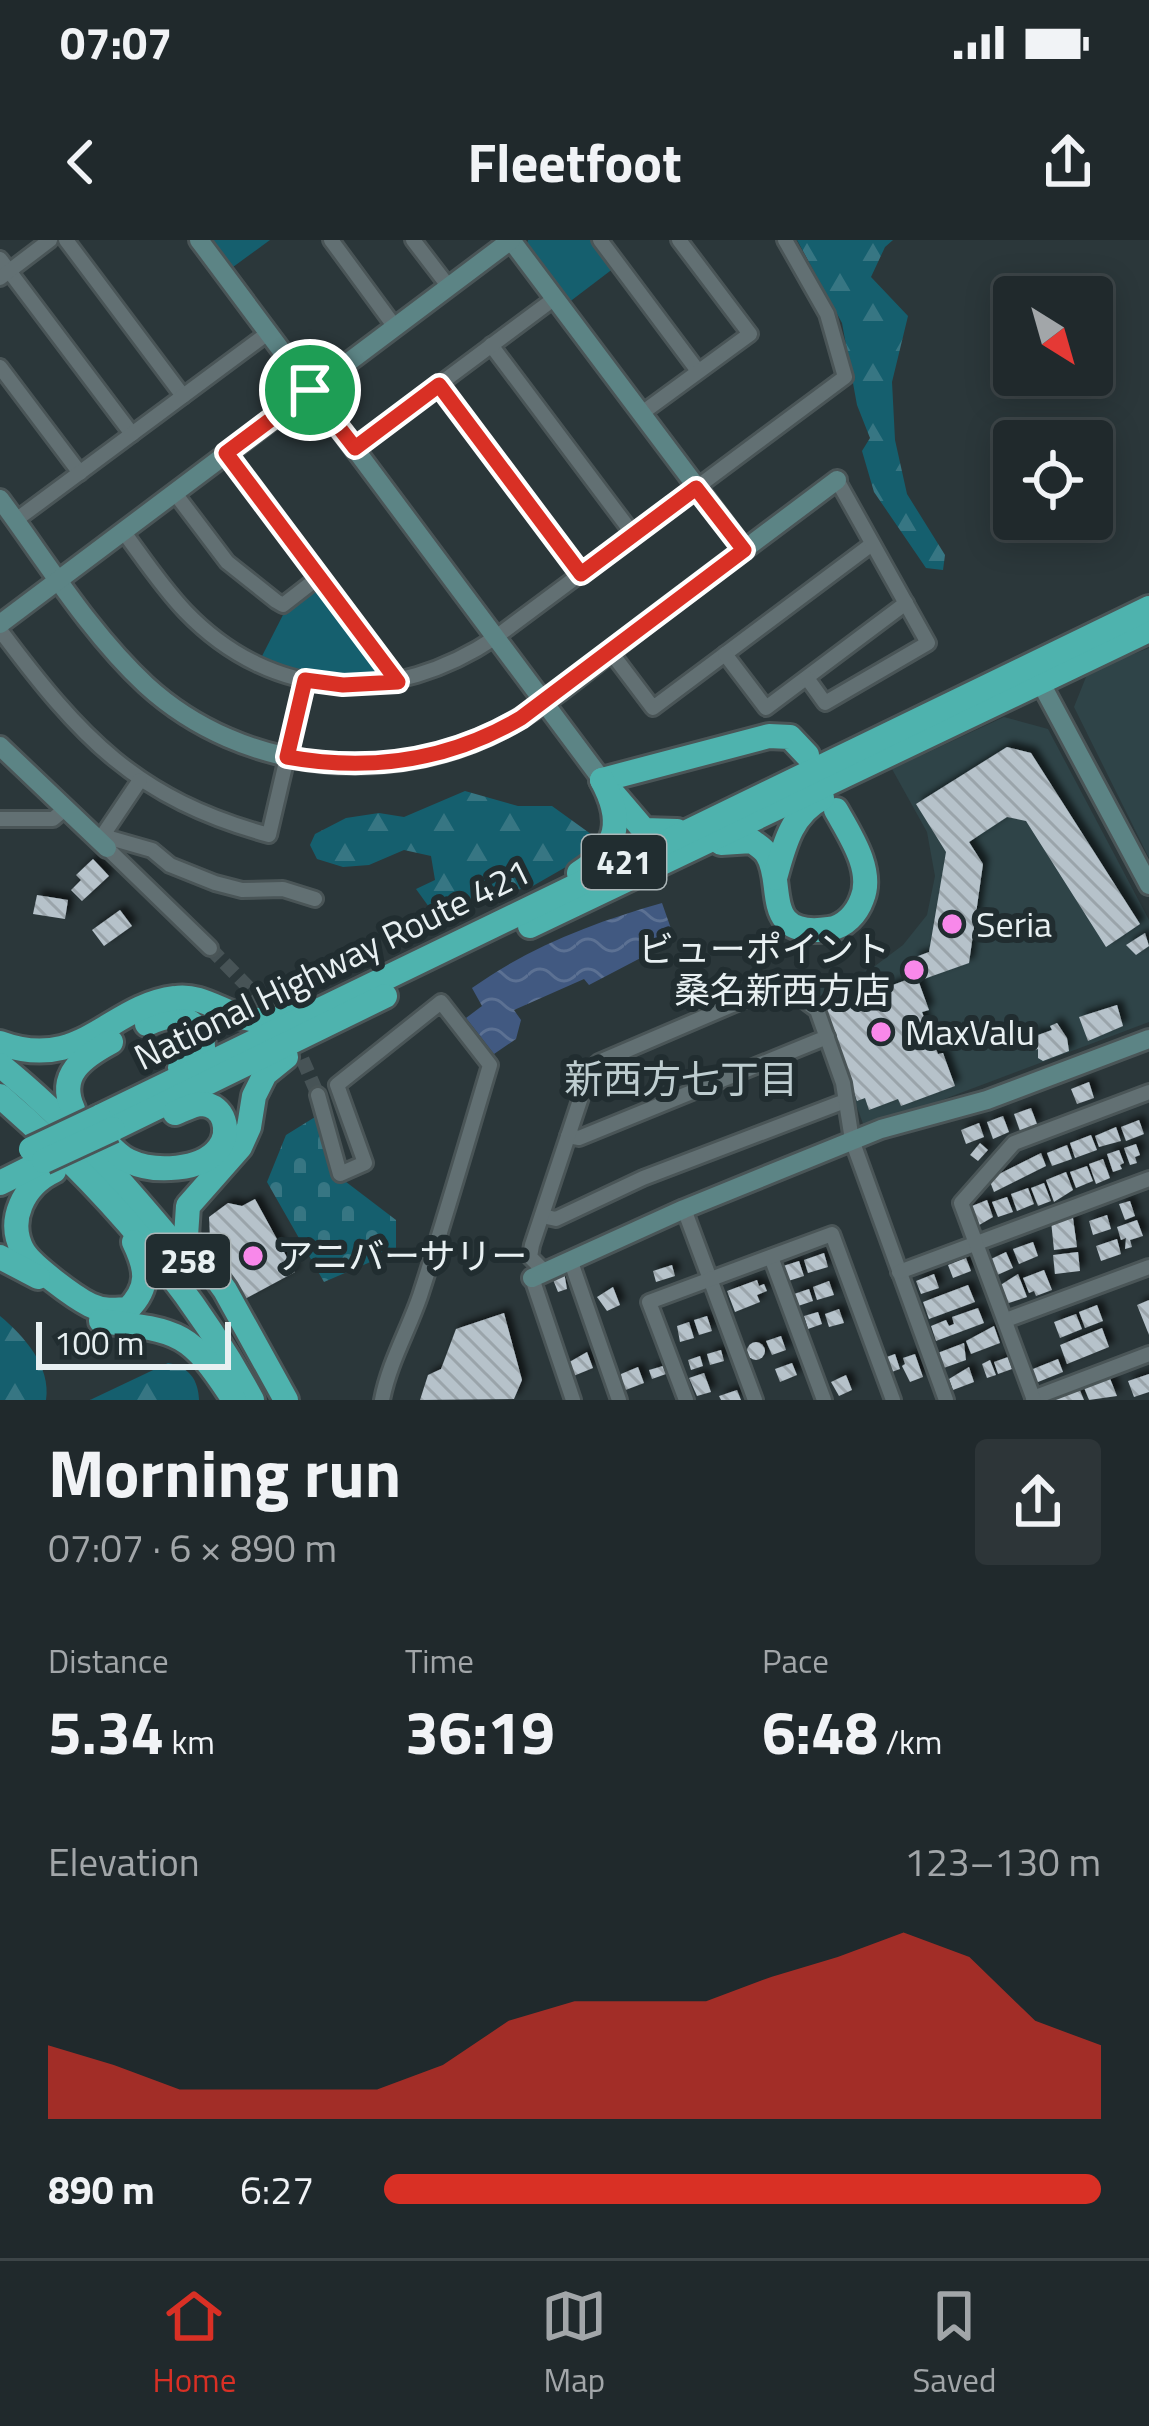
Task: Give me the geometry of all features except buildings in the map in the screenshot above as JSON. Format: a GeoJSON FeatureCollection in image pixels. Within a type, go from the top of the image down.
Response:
{"type":"FeatureCollection","features":[{"type":"Feature","properties":{"kind":"highway","name":"National Highway Route 421"},"geometry":{"type":"LineString","coordinates":[[106,1128],[140,1097],[314,1012],[504,921],[882,756],[1149,608]]}},
{"type":"Feature","properties":{"kind":"highway","name":"National Highway Route 421"},"geometry":{"type":"LineString","coordinates":[[1,1170],[43,1160],[1035,674],[1149,630]]}},
{"type":"Feature","properties":{"kind":"highway"},"geometry":{"type":"LineString","coordinates":[[602,780],[769,736],[790,736],[807,755]]}},
{"type":"Feature","properties":{"kind":"highway"},"geometry":{"type":"LineString","coordinates":[[773,885],[795,820],[806,806],[865,775],[882,756]]}},
{"type":"Feature","properties":{"kind":"highway"},"geometry":{"type":"LineString","coordinates":[[602,780],[644,830],[690,840],[752,842],[767,854],[779,909],[792,925],[812,930],[836,929],[852,916],[865,895],[865,868],[836,810]]}},
{"type":"Feature","properties":{"kind":"highway"},"geometry":{"type":"LineString","coordinates":[[504,921],[594,864],[608,849],[616,816],[602,780]]}},
{"type":"Feature","properties":{"kind":"highway","name":"421"},"geometry":{"type":"LineString","coordinates":[[0,1045],[24,1052],[61,1048],[176,997],[203,1000],[246,1018],[274,1020],[314,1012]]}},
{"type":"Feature","properties":{"kind":"highway"},"geometry":{"type":"LineString","coordinates":[[73,1109],[66,1086],[76,1065],[154,1020],[174,1014],[186,1017],[202,1033],[202,1047],[140,1097]]}},
{"type":"Feature","properties":{"kind":"highway"},"geometry":{"type":"LineString","coordinates":[[186,1236],[188,1206],[240,1148],[265,1074],[347,1015]]}},
{"type":"Feature","properties":{"kind":"highway"},"geometry":{"type":"LineString","coordinates":[[0,1045],[124,1159],[225,1289],[286,1400]]}},
{"type":"Feature","properties":{"kind":"highway","name":"258"},"geometry":{"type":"LineString","coordinates":[[0,1065],[64,1120],[184,1256],[226,1315],[274,1400]]}},
{"type":"Feature","properties":{"kind":"highway","name":"258"},"geometry":{"type":"LineString","coordinates":[[0,1096],[116,1208],[182,1289],[230,1358],[252,1400]]}},
{"type":"Feature","properties":{"kind":"highway"},"geometry":{"type":"LineString","coordinates":[[106,1128],[133,1131],[198,1104],[211,1106],[225,1121],[227,1134],[218,1150],[201,1161],[161,1169],[124,1159]]}},
{"type":"Feature","properties":{"kind":"highway","name":"421"},"geometry":{"type":"LineString","coordinates":[[43,1160],[41,1177],[21,1202],[17,1223],[23,1251],[70,1291],[111,1311],[128,1309],[138,1299],[146,1271],[116,1208]]}},
{"type":"Feature","properties":{"kind":"highway"},"geometry":{"type":"LineString","coordinates":[[0,1239],[6,1251],[30,1272],[100,1322],[177,1335],[202,1352],[234,1400]]}},
{"type":"Feature","properties":{"kind":"highway"},"geometry":{"type":"LineString","coordinates":[[0,1258],[30,1272]]}},
{"type":"Feature","properties":{"kind":"street"},"geometry":{"type":"LineString","coordinates":[[50,240],[3,269],[132,434]]}},
{"type":"Feature","properties":{"kind":"street"},"geometry":{"type":"LineString","coordinates":[[67,240],[183,396]]}},
{"type":"Feature","properties":{"kind":"street"},"geometry":{"type":"LineString","coordinates":[[199,240],[602,780]]}},
{"type":"Feature","properties":{"kind":"street"},"geometry":{"type":"LineString","coordinates":[[331,240],[395,327]]}},
{"type":"Feature","properties":{"kind":"street"},"geometry":{"type":"LineString","coordinates":[[413,240],[448,287]]}},
{"type":"Feature","properties":{"kind":"street"},"geometry":{"type":"LineString","coordinates":[[305,680],[269,835],[206,815],[140,780],[65,716],[0,627],[511,240],[744,550]]}},
{"type":"Feature","properties":{"kind":"street"},"geometry":{"type":"LineString","coordinates":[[600,240],[698,371]]}},
{"type":"Feature","properties":{"kind":"street"},"geometry":{"type":"LineString","coordinates":[[642,413],[750,334],[679,240]]}},
{"type":"Feature","properties":{"kind":"street"},"geometry":{"type":"LineString","coordinates":[[123,531],[173,598],[209,633],[248,660],[305,680],[343,685],[398,682],[444,669],[496,637],[845,377],[826,314],[785,240]]}},
{"type":"Feature","properties":{"kind":"street"},"geometry":{"type":"LineString","coordinates":[[355,448],[555,298]]}},
{"type":"Feature","properties":{"kind":"street"},"geometry":{"type":"LineString","coordinates":[[16,520],[268,333]]}},
{"type":"Feature","properties":{"kind":"street"},"geometry":{"type":"LineString","coordinates":[[491,345],[633,534]]}},
{"type":"Feature","properties":{"kind":"street"},"geometry":{"type":"LineString","coordinates":[[0,367],[80,473]]}},
{"type":"Feature","properties":{"kind":"street"},"geometry":{"type":"LineString","coordinates":[[439,385],[581,574]]}},
{"type":"Feature","properties":{"kind":"street"},"geometry":{"type":"LineString","coordinates":[[226,453],[398,682]]}},
{"type":"Feature","properties":{"kind":"street"},"geometry":{"type":"LineString","coordinates":[[0,500],[112,649],[159,696],[220,734],[287,757],[361,764],[418,759],[489,735],[543,701],[837,480],[928,643],[825,703],[807,678]]}},
{"type":"Feature","properties":{"kind":"street"},"geometry":{"type":"LineString","coordinates":[[175,492],[227,562],[276,602],[283,605],[319,578]]}},
{"type":"Feature","properties":{"kind":"street"},"geometry":{"type":"LineString","coordinates":[[610,651],[653,708],[872,544]]}},
{"type":"Feature","properties":{"kind":"street"},"geometry":{"type":"LineString","coordinates":[[725,654],[766,708],[906,603]]}},
{"type":"Feature","properties":{"kind":"street"},"geometry":{"type":"LineString","coordinates":[[1035,674],[1149,885]]}},
{"type":"Feature","properties":{"kind":"street"},"geometry":{"type":"LineString","coordinates":[[0,746],[210,949]]}},
{"type":"Feature","properties":{"kind":"street"},"geometry":{"type":"LineString","coordinates":[[103,842],[140,780]]}},
{"type":"Feature","properties":{"kind":"street"},"geometry":{"type":"LineString","coordinates":[[0,819],[53,819],[66,808]]}},
{"type":"Feature","properties":{"kind":"street"},"geometry":{"type":"LineString","coordinates":[[103,842],[152,850],[170,865],[215,883],[242,890],[287,889],[315,899]]}},
{"type":"Feature","properties":{"kind":"street"},"geometry":{"type":"LineString","coordinates":[[573,1400],[530,1257],[590,1070],[758,994],[783,991],[803,998],[817,1010],[852,1140],[946,1400]]}},
{"type":"Feature","properties":{"kind":"street"},"geometry":{"type":"LineString","coordinates":[[318,1095],[340,1174],[365,1163],[337,1085],[441,1002],[490,1065],[433,1257],[409,1329],[387,1374],[382,1400]]}},
{"type":"Feature","properties":{"kind":"street"},"geometry":{"type":"LineString","coordinates":[[568,1136],[579,1138],[826,1037]]}},
{"type":"Feature","properties":{"kind":"street"},"geometry":{"type":"LineString","coordinates":[[539,1275],[684,1208],[852,1140],[987,1100],[1149,1040]]}},
{"type":"Feature","properties":{"kind":"street"},"geometry":{"type":"LineString","coordinates":[[1149,1092],[1014,1143],[961,1203],[1033,1399],[1149,1354]]}},
{"type":"Feature","properties":{"kind":"street"},"geometry":{"type":"LineString","coordinates":[[542,1216],[556,1219],[643,1178],[845,1101]]}},
{"type":"Feature","properties":{"kind":"street"},"geometry":{"type":"LineString","coordinates":[[899,1272],[1149,1179]]}},
{"type":"Feature","properties":{"kind":"street"},"geometry":{"type":"LineString","coordinates":[[684,1208],[755,1400]]}},
{"type":"Feature","properties":{"kind":"street"},"geometry":{"type":"LineString","coordinates":[[686,1400],[649,1302],[832,1234],[893,1400]]}},
{"type":"Feature","properties":{"kind":"street"},"geometry":{"type":"LineString","coordinates":[[771,1257],[824,1400]]}},
{"type":"Feature","properties":{"kind":"street"},"geometry":{"type":"LineString","coordinates":[[571,1262],[619,1400]]}},
{"type":"Feature","properties":{"kind":"street"},"geometry":{"type":"LineString","coordinates":[[1006,1320],[1149,1267]]}},
{"type":"Feature","properties":{"kind":"shaded area"},"geometry":{"type":"Polygon","coordinates":[[[1149,648],[1149,858],[1074,707],[1088,672],[1149,648]]]}},
{"type":"Feature","properties":{"kind":"shaded area"},"geometry":{"type":"Polygon","coordinates":[[[1004,717],[1048,729],[1149,920],[1149,1022],[865,1129],[810,980],[871,969],[903,945],[927,915],[935,876],[927,832],[892,769],[1004,717]]]}},
{"type":"Feature","properties":{"kind":"green space"},"geometry":{"type":"Polygon","coordinates":[[[212,240],[270,240],[233,267],[212,240]]]}},
{"type":"Feature","properties":{"kind":"green space"},"geometry":{"type":"Polygon","coordinates":[[[528,240],[593,240],[614,268],[568,303],[526,247],[528,240]]]}},
{"type":"Feature","properties":{"kind":"green space"},"geometry":{"type":"Polygon","coordinates":[[[797,240],[893,240],[871,277],[908,316],[892,382],[895,440],[907,494],[945,555],[943,570],[926,568],[874,492],[862,451],[870,438],[857,405],[842,323],[797,240]]]}},
{"type":"Feature","properties":{"kind":"green space"},"geometry":{"type":"Polygon","coordinates":[[[315,588],[322,588],[383,669],[377,678],[305,675],[261,658],[285,611],[315,588]]]}},
{"type":"Feature","properties":{"kind":"green space"},"geometry":{"type":"Polygon","coordinates":[[[465,791],[518,806],[552,806],[595,837],[592,852],[531,887],[429,907],[416,889],[435,880],[431,856],[404,850],[369,865],[343,867],[317,859],[310,845],[315,834],[346,818],[379,813],[404,817],[465,791]]]}},
{"type":"Feature","properties":{"kind":"green space"},"geometry":{"type":"Polygon","coordinates":[[[315,1117],[333,1172],[396,1220],[396,1251],[324,1282],[267,1182],[286,1135],[315,1117]]]}},
{"type":"Feature","properties":{"kind":"green space"},"geometry":{"type":"Polygon","coordinates":[[[0,1316],[40,1364],[46,1400],[0,1400],[0,1316]]]}},
{"type":"Feature","properties":{"kind":"green space"},"geometry":{"type":"Polygon","coordinates":[[[168,1363],[191,1375],[199,1400],[90,1400],[168,1363]]]}},
{"type":"Feature","properties":{"kind":"water"},"geometry":{"type":"Polygon","coordinates":[[[662,903],[675,940],[589,985],[584,979],[514,1010],[521,1020],[516,1039],[494,1054],[466,1018],[482,1006],[472,988],[516,960],[587,927],[662,903]]]}},
{"type":"Feature","properties":{"kind":"tunnel"},"geometry":{"type":"LineString","coordinates":[[210,948],[281,1021]]}},
{"type":"Feature","properties":{"kind":"tunnel"},"geometry":{"type":"LineString","coordinates":[[294,1040],[318,1095]]}},
{"type":"Feature","properties":{"kind":"place","name":"Seria"},"geometry":{"type":"Point","coordinates":[952,924]}},
{"type":"Feature","properties":{"kind":"place","name":"ビューポイント 桑名新西方店"},"geometry":{"type":"Point","coordinates":[914,970]}},
{"type":"Feature","properties":{"kind":"place","name":"MaxValu"},"geometry":{"type":"Point","coordinates":[881,1032]}},
{"type":"Feature","properties":{"kind":"place","name":"アニバーサリー"},"geometry":{"type":"Point","coordinates":[253,1256]}},
{"type":"Feature","properties":{"kind":"district","name":"新西方七丁目"},"geometry":{"type":"Point","coordinates":[681,1079]}},
{"type":"Feature","properties":{"kind":"route"},"geometry":{"type":"LineString","coordinates":[[439,385],[581,574],[696,488],[744,550],[521,718],[489,735],[397,763],[344,764],[287,757],[305,680],[343,685],[398,682],[226,453],[310,390],[355,448],[439,385]]}}]}
